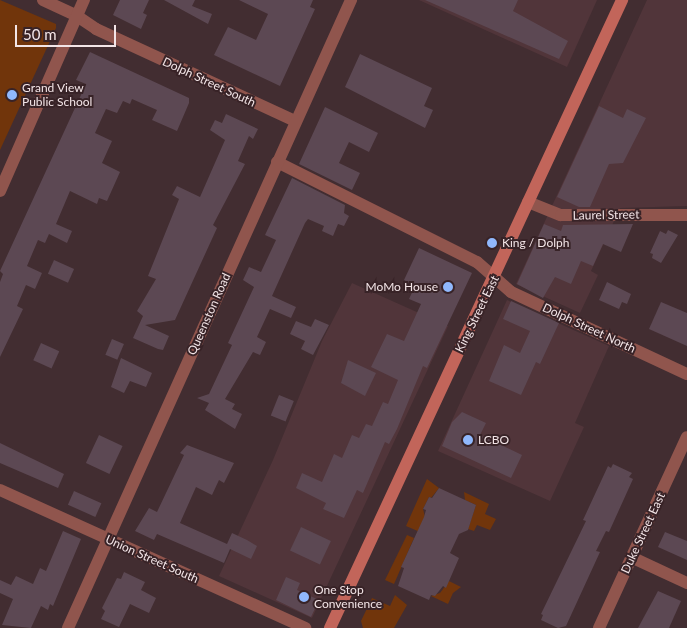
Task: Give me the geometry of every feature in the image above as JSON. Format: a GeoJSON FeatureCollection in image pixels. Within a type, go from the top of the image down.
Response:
{"type":"FeatureCollection","features":[{"type":"Feature","properties":{"kind":"main road","name":"King Street East"},"geometry":{"type":"LineString","coordinates":[[330,628],[622,0]]}},
{"type":"Feature","properties":{"kind":"street","name":"Dolph Street South"},"geometry":{"type":"LineString","coordinates":[[44,0],[77,16],[96,29],[295,121]]}},
{"type":"Feature","properties":{"kind":"street"},"geometry":{"type":"LineString","coordinates":[[0,191],[84,0]]}},
{"type":"Feature","properties":{"kind":"street","name":"Queenston Road"},"geometry":{"type":"LineString","coordinates":[[68,628],[351,0]]}},
{"type":"Feature","properties":{"kind":"street"},"geometry":{"type":"LineString","coordinates":[[277,162],[477,262],[494,277]]}},
{"type":"Feature","properties":{"kind":"street","name":"Laurel Street"},"geometry":{"type":"LineString","coordinates":[[528,202],[561,215],[687,215]]}},
{"type":"Feature","properties":{"kind":"street","name":"Dolph Street North"},"geometry":{"type":"LineString","coordinates":[[494,277],[511,292],[687,374]]}},
{"type":"Feature","properties":{"kind":"street","name":"Duke Street East"},"geometry":{"type":"LineString","coordinates":[[599,628],[687,437]]}},
{"type":"Feature","properties":{"kind":"street","name":"Union Street South"},"geometry":{"type":"LineString","coordinates":[[0,490],[305,628]]}},
{"type":"Feature","properties":{"kind":"street"},"geometry":{"type":"LineString","coordinates":[[631,557],[687,582]]}},
{"type":"Feature","properties":{"kind":"shaded area","name":"Grand View Public School"},"geometry":{"type":"Polygon","coordinates":[[[0,0],[56,24],[56,28],[0,150],[0,0]]]}},
{"type":"Feature","properties":{"kind":"shaded area"},"geometry":{"type":"Polygon","coordinates":[[[419,0],[597,0],[567,67],[419,0]]]}},
{"type":"Feature","properties":{"kind":"shaded area"},"geometry":{"type":"Polygon","coordinates":[[[647,0],[687,0],[687,206],[620,208],[591,271],[598,275],[580,313],[516,284],[647,0]]]}},
{"type":"Feature","properties":{"kind":"shaded area"},"geometry":{"type":"Polygon","coordinates":[[[352,283],[448,326],[312,618],[219,576],[273,460],[322,341],[352,283]]]}},
{"type":"Feature","properties":{"kind":"shaded area"},"geometry":{"type":"Polygon","coordinates":[[[507,300],[609,346],[575,423],[584,427],[550,501],[438,451],[507,300]]]}},
{"type":"Feature","properties":{"kind":"shaded area"},"geometry":{"type":"Polygon","coordinates":[[[427,479],[439,488],[431,498],[429,497],[423,509],[425,517],[420,532],[406,526],[427,479]]]}},
{"type":"Feature","properties":{"kind":"shaded area"},"geometry":{"type":"Polygon","coordinates":[[[464,492],[489,504],[485,514],[496,519],[490,530],[477,525],[474,531],[468,529],[476,505],[465,500],[464,492]]]}},
{"type":"Feature","properties":{"kind":"shaded area"},"geometry":{"type":"Polygon","coordinates":[[[407,535],[414,538],[394,584],[385,580],[407,535]]]}},
{"type":"Feature","properties":{"kind":"shaded area"},"geometry":{"type":"Polygon","coordinates":[[[449,581],[461,587],[453,593],[448,604],[431,596],[440,593],[449,581]]]}},
{"type":"Feature","properties":{"kind":"shaded area"},"geometry":{"type":"Polygon","coordinates":[[[395,595],[407,605],[394,628],[363,628],[361,621],[372,598],[390,606],[395,595]]]}},
{"type":"Feature","properties":{"kind":"building"},"geometry":{"type":"Polygon","coordinates":[[[120,0],[149,0],[143,13],[147,15],[141,29],[113,15],[120,0]]]}},
{"type":"Feature","properties":{"kind":"building"},"geometry":{"type":"Polygon","coordinates":[[[164,0],[195,0],[192,6],[212,14],[208,24],[164,0]]]}},
{"type":"Feature","properties":{"kind":"building"},"geometry":{"type":"Polygon","coordinates":[[[239,0],[313,0],[310,7],[315,9],[280,86],[214,55],[228,27],[256,40],[268,14],[239,0]]]}},
{"type":"Feature","properties":{"kind":"building"},"geometry":{"type":"Polygon","coordinates":[[[425,0],[518,0],[513,11],[568,41],[559,59],[425,0]]]}},
{"type":"Feature","properties":{"kind":"building"},"geometry":{"type":"Polygon","coordinates":[[[90,52],[189,98],[189,103],[177,131],[152,120],[157,110],[132,99],[130,104],[123,101],[117,113],[106,109],[95,133],[112,141],[102,163],[120,172],[107,201],[99,198],[97,204],[70,191],[56,224],[72,231],[67,243],[49,234],[45,243],[38,240],[27,266],[42,273],[35,289],[26,285],[17,306],[23,309],[0,357],[0,282],[3,274],[0,271],[86,84],[76,80],[90,52]]]}},
{"type":"Feature","properties":{"kind":"building"},"geometry":{"type":"Polygon","coordinates":[[[360,54],[432,88],[424,106],[433,110],[425,128],[345,87],[360,54]]]}},
{"type":"Feature","properties":{"kind":"building"},"geometry":{"type":"Polygon","coordinates":[[[599,106],[623,118],[627,109],[646,118],[623,163],[609,164],[590,207],[579,207],[557,197],[599,106]]]}},
{"type":"Feature","properties":{"kind":"building"},"geometry":{"type":"Polygon","coordinates":[[[325,107],[378,133],[369,152],[349,142],[339,163],[360,173],[352,190],[299,164],[325,107]]]}},
{"type":"Feature","properties":{"kind":"building"},"geometry":{"type":"Polygon","coordinates":[[[226,114],[258,129],[253,139],[249,136],[238,161],[245,164],[213,225],[217,228],[175,320],[145,325],[169,336],[163,350],[158,349],[133,338],[143,316],[137,311],[156,279],[148,276],[179,199],[172,195],[177,186],[200,197],[225,140],[210,130],[215,120],[222,123],[226,114]]]}},
{"type":"Feature","properties":{"kind":"building"},"geometry":{"type":"Polygon","coordinates":[[[292,178],[345,205],[344,213],[349,216],[344,226],[338,224],[333,236],[322,231],[324,226],[308,219],[305,223],[272,296],[296,307],[291,318],[270,309],[257,337],[266,342],[260,355],[253,352],[225,399],[235,404],[232,409],[242,414],[235,429],[205,410],[209,403],[197,398],[209,394],[232,345],[228,343],[254,287],[243,280],[249,267],[261,272],[276,240],[265,235],[292,178]]]}},
{"type":"Feature","properties":{"kind":"building"},"geometry":{"type":"Polygon","coordinates":[[[544,224],[561,231],[563,225],[633,224],[621,252],[603,244],[593,266],[581,261],[571,284],[555,277],[543,298],[517,284],[544,224]]]}},
{"type":"Feature","properties":{"kind":"building"},"geometry":{"type":"Polygon","coordinates":[[[668,230],[678,235],[661,263],[652,258],[653,254],[650,253],[660,231],[666,234],[668,230]]]}},
{"type":"Feature","properties":{"kind":"building"},"geometry":{"type":"Polygon","coordinates":[[[419,248],[472,273],[427,368],[423,366],[397,429],[389,444],[385,442],[363,493],[357,490],[344,518],[323,509],[326,503],[296,488],[302,473],[322,482],[334,454],[342,458],[352,435],[359,438],[366,424],[372,426],[383,402],[388,404],[398,380],[371,367],[387,334],[404,341],[421,304],[409,299],[415,286],[404,280],[419,248]]]}},
{"type":"Feature","properties":{"kind":"building"},"geometry":{"type":"Polygon","coordinates":[[[54,260],[74,269],[68,283],[48,274],[54,260]]]}},
{"type":"Feature","properties":{"kind":"building"},"geometry":{"type":"Polygon","coordinates":[[[607,282],[631,294],[627,304],[622,302],[619,309],[599,300],[607,282]]]}},
{"type":"Feature","properties":{"kind":"building"},"geometry":{"type":"Polygon","coordinates":[[[511,301],[559,323],[540,364],[536,362],[521,395],[489,381],[504,345],[520,353],[530,331],[503,319],[511,301]]]}},
{"type":"Feature","properties":{"kind":"building"},"geometry":{"type":"Polygon","coordinates":[[[661,302],[687,313],[687,346],[649,329],[661,302]]]}},
{"type":"Feature","properties":{"kind":"building"},"geometry":{"type":"Polygon","coordinates":[[[315,319],[329,325],[313,355],[301,349],[305,341],[290,334],[296,321],[311,327],[315,319]]]}},
{"type":"Feature","properties":{"kind":"building"},"geometry":{"type":"Polygon","coordinates":[[[112,339],[124,344],[117,360],[105,355],[112,339]]]}},
{"type":"Feature","properties":{"kind":"building"},"geometry":{"type":"Polygon","coordinates":[[[41,343],[59,351],[52,368],[33,360],[41,343]]]}},
{"type":"Feature","properties":{"kind":"building"},"geometry":{"type":"Polygon","coordinates":[[[121,358],[152,373],[146,387],[130,381],[124,393],[111,387],[121,358]]]}},
{"type":"Feature","properties":{"kind":"building"},"geometry":{"type":"Polygon","coordinates":[[[348,360],[376,373],[365,396],[341,383],[348,360]]]}},
{"type":"Feature","properties":{"kind":"building"},"geometry":{"type":"Polygon","coordinates":[[[279,395],[294,401],[286,421],[271,415],[279,395]]]}},
{"type":"Feature","properties":{"kind":"building","name":"LCBO"},"geometry":{"type":"Polygon","coordinates":[[[462,412],[486,423],[480,435],[522,455],[511,478],[442,446],[452,422],[462,412]]]}},
{"type":"Feature","properties":{"kind":"building"},"geometry":{"type":"Polygon","coordinates":[[[99,435],[123,446],[109,474],[86,463],[99,435]]]}},
{"type":"Feature","properties":{"kind":"building"},"geometry":{"type":"Polygon","coordinates":[[[0,443],[64,474],[58,488],[0,463],[0,443]]]}},
{"type":"Feature","properties":{"kind":"building"},"geometry":{"type":"Polygon","coordinates":[[[187,445],[234,463],[224,483],[219,480],[212,495],[196,487],[180,523],[227,544],[232,533],[247,540],[257,546],[251,559],[230,549],[224,563],[157,534],[154,540],[135,531],[149,508],[157,512],[184,455],[180,453],[187,445]]]}},
{"type":"Feature","properties":{"kind":"building"},"geometry":{"type":"Polygon","coordinates":[[[613,464],[632,473],[629,477],[633,479],[609,532],[606,531],[596,551],[600,552],[566,626],[558,628],[541,620],[543,615],[541,614],[586,521],[583,520],[608,466],[611,468],[613,464]]]}},
{"type":"Feature","properties":{"kind":"building"},"geometry":{"type":"Polygon","coordinates":[[[439,488],[476,505],[468,530],[459,534],[450,553],[459,558],[446,588],[443,586],[435,596],[431,595],[429,600],[398,586],[404,568],[401,567],[424,517],[426,510],[423,509],[429,497],[432,498],[439,488]]]}},
{"type":"Feature","properties":{"kind":"building"},"geometry":{"type":"Polygon","coordinates":[[[74,491],[101,503],[95,517],[68,505],[74,491]]]}},
{"type":"Feature","properties":{"kind":"building"},"geometry":{"type":"Polygon","coordinates":[[[301,527],[331,541],[320,565],[290,551],[301,527]]]}},
{"type":"Feature","properties":{"kind":"building"},"geometry":{"type":"Polygon","coordinates":[[[63,531],[81,539],[53,606],[50,604],[48,610],[41,606],[31,628],[2,625],[13,599],[0,593],[0,580],[11,585],[16,576],[33,584],[40,568],[46,571],[63,531]]]}},
{"type":"Feature","properties":{"kind":"building"},"geometry":{"type":"Polygon","coordinates":[[[665,532],[687,541],[687,560],[658,547],[665,532]]]}},
{"type":"Feature","properties":{"kind":"building"},"geometry":{"type":"Polygon","coordinates":[[[124,572],[145,582],[141,590],[156,598],[149,613],[130,604],[119,627],[101,619],[105,611],[102,608],[117,578],[121,579],[124,572]]]}},
{"type":"Feature","properties":{"kind":"building"},"geometry":{"type":"Polygon","coordinates":[[[286,577],[300,583],[297,590],[319,600],[311,617],[276,600],[286,577]]]}},
{"type":"Feature","properties":{"kind":"building"},"geometry":{"type":"Polygon","coordinates":[[[658,591],[681,601],[669,628],[638,628],[658,591]]]}},
{"type":"Feature","properties":{"kind":"place","name":"Grand View Public School"},"geometry":{"type":"Point","coordinates":[12,95]}},
{"type":"Feature","properties":{"kind":"place","name":"King / Dolph"},"geometry":{"type":"Point","coordinates":[492,243]}},
{"type":"Feature","properties":{"kind":"place","name":"MoMo House"},"geometry":{"type":"Point","coordinates":[448,287]}},
{"type":"Feature","properties":{"kind":"place","name":"LCBO"},"geometry":{"type":"Point","coordinates":[468,440]}},
{"type":"Feature","properties":{"kind":"place","name":"One Stop Convenience"},"geometry":{"type":"Point","coordinates":[304,597]}}]}
